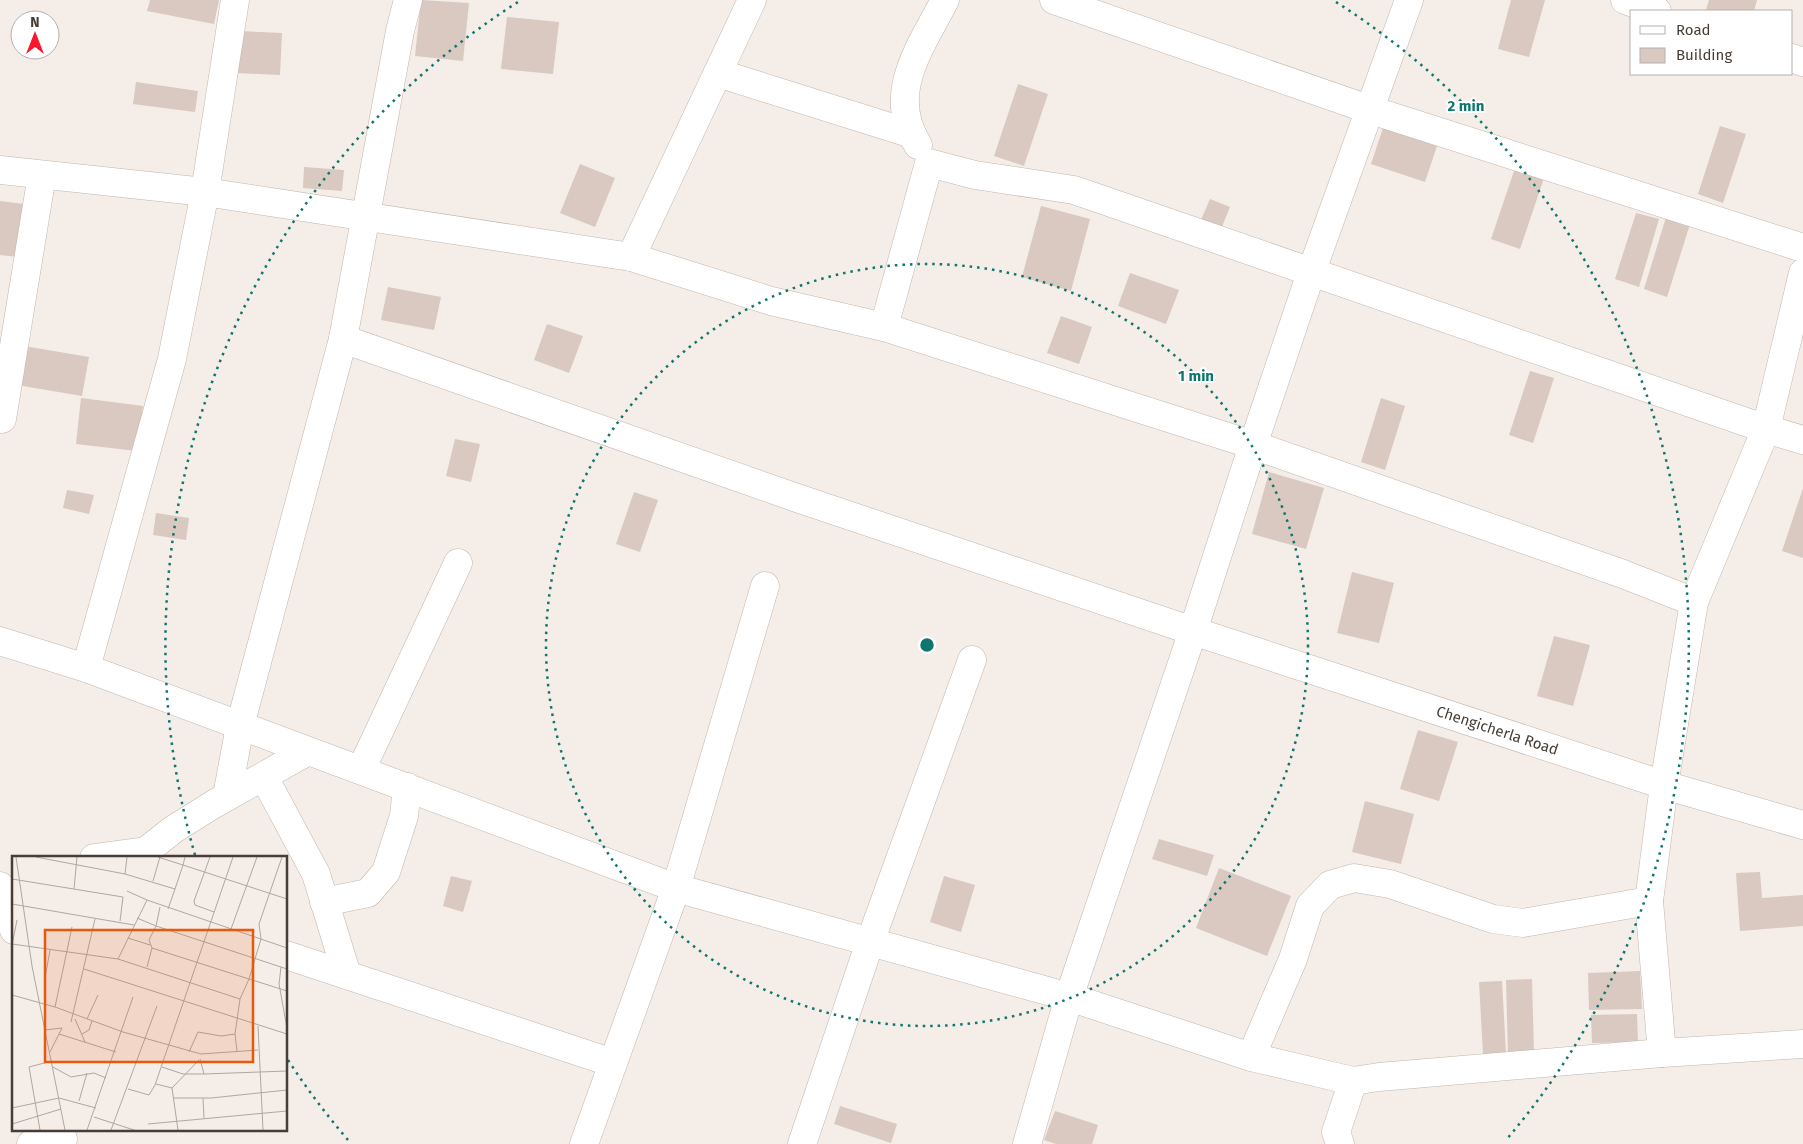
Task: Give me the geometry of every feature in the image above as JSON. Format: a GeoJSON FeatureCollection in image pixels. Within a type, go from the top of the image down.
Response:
{"type":"FeatureCollection","features":[{"type":"Feature","properties":{"kind":"street"},"geometry":{"type":"LineString","coordinates":[[86,668],[172,360],[205,192],[235,0]]}},
{"type":"Feature","properties":{"kind":"street"},"geometry":{"type":"LineString","coordinates":[[227,796],[240,726],[342,340],[400,31],[408,0]]}},
{"type":"Feature","properties":{"kind":"street"},"geometry":{"type":"LineString","coordinates":[[631,257],[752,0]]}},
{"type":"Feature","properties":{"kind":"street"},"geometry":{"type":"LineString","coordinates":[[945,0],[910,66],[904,90],[904,112],[912,134],[929,163],[975,175],[1074,190],[1311,273],[1803,440]]}},
{"type":"Feature","properties":{"kind":"street"},"geometry":{"type":"LineString","coordinates":[[1054,0],[1371,110],[1803,248]]}},
{"type":"Feature","properties":{"kind":"street"},"geometry":{"type":"LineString","coordinates":[[1028,1144],[1069,997],[1193,631],[1311,273],[1409,0]]}},
{"type":"Feature","properties":{"kind":"street"},"geometry":{"type":"LineString","coordinates":[[1625,0],[1654,10]]}},
{"type":"Feature","properties":{"kind":"street"},"geometry":{"type":"LineString","coordinates":[[718,73],[912,134]]}},
{"type":"Feature","properties":{"kind":"street"},"geometry":{"type":"LineString","coordinates":[[884,327],[929,163]]}},
{"type":"Feature","properties":{"kind":"street"},"geometry":{"type":"LineString","coordinates":[[0,170],[205,192],[631,257],[771,301],[884,327],[1253,445],[1623,574],[1694,602]]}},
{"type":"Feature","properties":{"kind":"street"},"geometry":{"type":"LineString","coordinates":[[2,419],[42,175]]}},
{"type":"Feature","properties":{"kind":"street"},"geometry":{"type":"LineString","coordinates":[[1662,1053],[1649,901],[1664,785],[1694,602],[1766,428],[1803,273]]}},
{"type":"Feature","properties":{"kind":"street","name":"Chengicherla Road"},"geometry":{"type":"LineString","coordinates":[[342,340],[806,501],[1193,631],[1664,785],[1803,825]]}},
{"type":"Feature","properties":{"kind":"street"},"geometry":{"type":"LineString","coordinates":[[361,770],[458,563]]}},
{"type":"Feature","properties":{"kind":"street"},"geometry":{"type":"LineString","coordinates":[[584,1144],[676,888],[765,586]]}},
{"type":"Feature","properties":{"kind":"street"},"geometry":{"type":"LineString","coordinates":[[0,641],[86,668],[676,888],[1069,997],[1251,1058],[1353,1081],[1662,1053],[1803,1044]]}},
{"type":"Feature","properties":{"kind":"street"},"geometry":{"type":"LineString","coordinates":[[802,1144],[870,942],[972,660]]}},
{"type":"Feature","properties":{"kind":"street"},"geometry":{"type":"LineString","coordinates":[[120,856],[145,854],[174,829],[227,796],[308,751]]}},
{"type":"Feature","properties":{"kind":"street"},"geometry":{"type":"LineString","coordinates":[[264,777],[316,874],[347,975]]}},
{"type":"Feature","properties":{"kind":"street"},"geometry":{"type":"LineString","coordinates":[[324,902],[368,893],[386,872],[404,816],[407,787]]}},
{"type":"Feature","properties":{"kind":"street"},"geometry":{"type":"LineString","coordinates":[[1251,1058],[1293,959],[1310,906],[1330,885],[1354,878],[1390,884],[1494,919],[1523,923],[1649,901]]}},
{"type":"Feature","properties":{"kind":"street"},"geometry":{"type":"LineString","coordinates":[[0,886],[12,924]]}},
{"type":"Feature","properties":{"kind":"street"},"geometry":{"type":"LineString","coordinates":[[288,956],[612,1063]]}},
{"type":"Feature","properties":{"kind":"street"},"geometry":{"type":"LineString","coordinates":[[1332,1140],[1353,1081]]}},
{"type":"Feature","properties":{"kind":"street"},"geometry":{"type":"LineString","coordinates":[[31,1144],[63,1138]]}},
{"type":"Feature","properties":{"kind":"building"},"geometry":{"type":"Polygon","coordinates":[[[150,0],[219,0],[214,24],[147,11],[150,0]]]}},
{"type":"Feature","properties":{"kind":"building"},"geometry":{"type":"Polygon","coordinates":[[[421,0],[469,3],[463,61],[415,56],[421,0]]]}},
{"type":"Feature","properties":{"kind":"building"},"geometry":{"type":"Polygon","coordinates":[[[1511,0],[1545,0],[1529,57],[1498,49],[1511,0]]]}},
{"type":"Feature","properties":{"kind":"building"},"geometry":{"type":"Polygon","coordinates":[[[1709,0],[1757,0],[1754,10],[1706,10],[1709,0]]]}},
{"type":"Feature","properties":{"kind":"building"},"geometry":{"type":"Polygon","coordinates":[[[507,17],[559,22],[553,74],[501,69],[507,17]]]}},
{"type":"Feature","properties":{"kind":"building"},"geometry":{"type":"Polygon","coordinates":[[[239,31],[282,33],[280,75],[237,73],[239,31]]]}},
{"type":"Feature","properties":{"kind":"building"},"geometry":{"type":"Polygon","coordinates":[[[136,82],[198,91],[195,112],[133,104],[136,82]]]}},
{"type":"Feature","properties":{"kind":"building"},"geometry":{"type":"Polygon","coordinates":[[[1018,84],[1048,94],[1024,166],[994,156],[1018,84]]]}},
{"type":"Feature","properties":{"kind":"building"},"geometry":{"type":"Polygon","coordinates":[[[1720,126],[1746,134],[1723,203],[1698,194],[1720,126]]]}},
{"type":"Feature","properties":{"kind":"building"},"geometry":{"type":"Polygon","coordinates":[[[1383,128],[1437,146],[1425,182],[1371,164],[1383,128]]]}},
{"type":"Feature","properties":{"kind":"building"},"geometry":{"type":"Polygon","coordinates":[[[580,164],[615,178],[595,227],[560,213],[580,164]]]}},
{"type":"Feature","properties":{"kind":"building"},"geometry":{"type":"Polygon","coordinates":[[[304,167],[344,170],[342,191],[303,188],[304,167]]]}},
{"type":"Feature","properties":{"kind":"building"},"geometry":{"type":"Polygon","coordinates":[[[1515,168],[1544,178],[1520,249],[1491,239],[1515,168]]]}},
{"type":"Feature","properties":{"kind":"building"},"geometry":{"type":"Polygon","coordinates":[[[1210,199],[1230,207],[1221,229],[1201,220],[1210,199]]]}},
{"type":"Feature","properties":{"kind":"building"},"geometry":{"type":"Polygon","coordinates":[[[0,201],[24,204],[18,257],[0,255],[0,201]]]}},
{"type":"Feature","properties":{"kind":"building"},"geometry":{"type":"Polygon","coordinates":[[[1041,206],[1090,219],[1071,291],[1022,277],[1041,206]]]}},
{"type":"Feature","properties":{"kind":"building"},"geometry":{"type":"Polygon","coordinates":[[[1636,213],[1659,219],[1639,287],[1615,279],[1636,213]]]}},
{"type":"Feature","properties":{"kind":"building"},"geometry":{"type":"Polygon","coordinates":[[[1667,214],[1691,221],[1667,297],[1644,289],[1667,214]]]}},
{"type":"Feature","properties":{"kind":"building"},"geometry":{"type":"Polygon","coordinates":[[[1130,273],[1179,290],[1166,324],[1118,306],[1130,273]]]}},
{"type":"Feature","properties":{"kind":"building"},"geometry":{"type":"Polygon","coordinates":[[[388,287],[441,297],[434,330],[381,320],[388,287]]]}},
{"type":"Feature","properties":{"kind":"building"},"geometry":{"type":"Polygon","coordinates":[[[1061,316],[1092,327],[1079,364],[1047,353],[1061,316]]]}},
{"type":"Feature","properties":{"kind":"building"},"geometry":{"type":"Polygon","coordinates":[[[547,324],[583,336],[569,373],[534,360],[547,324]]]}},
{"type":"Feature","properties":{"kind":"building"},"geometry":{"type":"Polygon","coordinates":[[[24,346],[89,357],[82,396],[17,385],[24,346]]]}},
{"type":"Feature","properties":{"kind":"building"},"geometry":{"type":"Polygon","coordinates":[[[1530,371],[1554,378],[1533,443],[1509,435],[1530,371]]]}},
{"type":"Feature","properties":{"kind":"building"},"geometry":{"type":"Polygon","coordinates":[[[81,398],[143,406],[137,451],[76,444],[81,398]]]}},
{"type":"Feature","properties":{"kind":"building"},"geometry":{"type":"Polygon","coordinates":[[[1381,398],[1405,406],[1385,470],[1361,462],[1381,398]]]}},
{"type":"Feature","properties":{"kind":"building"},"geometry":{"type":"Polygon","coordinates":[[[455,439],[480,444],[471,482],[446,476],[455,439]]]}},
{"type":"Feature","properties":{"kind":"building"},"geometry":{"type":"Polygon","coordinates":[[[1269,472],[1324,488],[1306,549],[1252,534],[1269,472]]]}},
{"type":"Feature","properties":{"kind":"building"},"geometry":{"type":"Polygon","coordinates":[[[1803,488],[1803,558],[1782,551],[1803,488]]]}},
{"type":"Feature","properties":{"kind":"building"},"geometry":{"type":"Polygon","coordinates":[[[67,490],[94,495],[89,514],[63,508],[67,490]]]}},
{"type":"Feature","properties":{"kind":"building"},"geometry":{"type":"Polygon","coordinates":[[[634,492],[658,500],[640,552],[616,544],[634,492]]]}},
{"type":"Feature","properties":{"kind":"building"},"geometry":{"type":"Polygon","coordinates":[[[156,513],[189,518],[186,540],[153,535],[156,513]]]}},
{"type":"Feature","properties":{"kind":"building"},"geometry":{"type":"Polygon","coordinates":[[[1352,572],[1394,583],[1379,643],[1337,633],[1352,572]]]}},
{"type":"Feature","properties":{"kind":"building"},"geometry":{"type":"Polygon","coordinates":[[[1554,636],[1590,645],[1573,706],[1537,696],[1554,636]]]}},
{"type":"Feature","properties":{"kind":"building"},"geometry":{"type":"Polygon","coordinates":[[[1418,730],[1458,742],[1439,801],[1400,789],[1418,730]]]}},
{"type":"Feature","properties":{"kind":"building"},"geometry":{"type":"Polygon","coordinates":[[[1365,801],[1414,814],[1401,864],[1352,852],[1365,801]]]}},
{"type":"Feature","properties":{"kind":"building"},"geometry":{"type":"Polygon","coordinates":[[[1159,839],[1214,855],[1207,876],[1152,859],[1159,839]]]}},
{"type":"Feature","properties":{"kind":"building"},"geometry":{"type":"Polygon","coordinates":[[[1219,868],[1291,896],[1267,956],[1196,928],[1219,868]]]}},
{"type":"Feature","properties":{"kind":"building"},"geometry":{"type":"Polygon","coordinates":[[[1760,872],[1762,898],[1803,895],[1803,926],[1740,931],[1736,873],[1760,872]]]}},
{"type":"Feature","properties":{"kind":"building"},"geometry":{"type":"Polygon","coordinates":[[[451,876],[472,881],[463,912],[443,906],[451,876]]]}},
{"type":"Feature","properties":{"kind":"building"},"geometry":{"type":"Polygon","coordinates":[[[944,876],[975,885],[961,932],[930,922],[944,876]]]}},
{"type":"Feature","properties":{"kind":"building"},"geometry":{"type":"Polygon","coordinates":[[[1640,971],[1642,1009],[1589,1010],[1588,973],[1640,971]]]}},
{"type":"Feature","properties":{"kind":"building"},"geometry":{"type":"Polygon","coordinates":[[[1532,979],[1534,1054],[1508,1055],[1506,980],[1532,979]]]}},
{"type":"Feature","properties":{"kind":"building"},"geometry":{"type":"Polygon","coordinates":[[[1502,981],[1506,1053],[1483,1054],[1479,982],[1502,981]]]}},
{"type":"Feature","properties":{"kind":"building"},"geometry":{"type":"Polygon","coordinates":[[[1637,1014],[1638,1042],[1592,1043],[1591,1015],[1637,1014]]]}},
{"type":"Feature","properties":{"kind":"building"},"geometry":{"type":"Polygon","coordinates":[[[840,1106],[897,1124],[891,1143],[834,1124],[840,1106]]]}},
{"type":"Feature","properties":{"kind":"building"},"geometry":{"type":"Polygon","coordinates":[[[1055,1111],[1098,1125],[1092,1144],[1056,1144],[1044,1140],[1055,1111]]]}}]}
